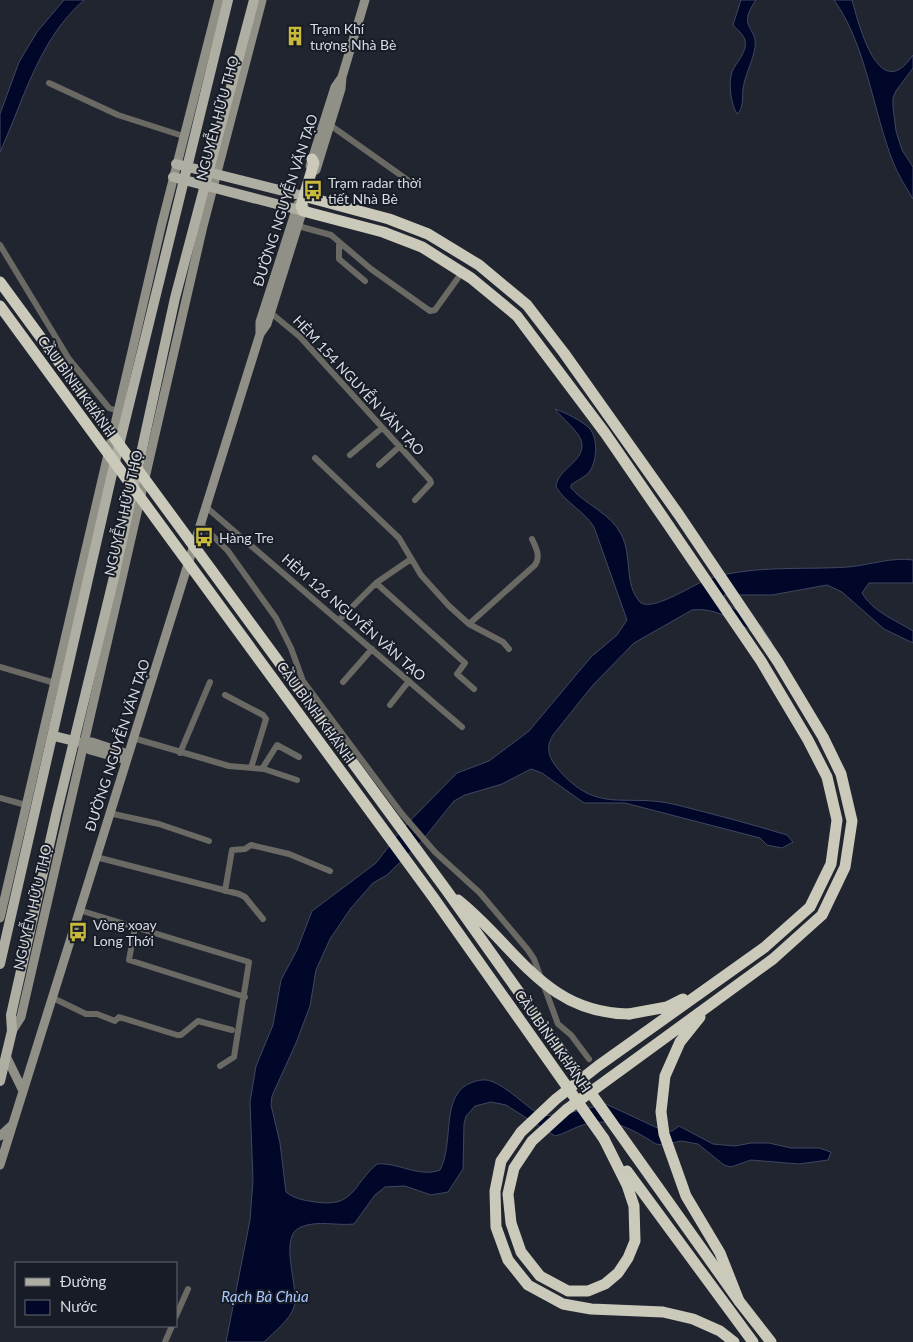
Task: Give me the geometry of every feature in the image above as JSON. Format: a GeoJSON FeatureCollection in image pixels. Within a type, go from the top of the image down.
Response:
{"type":"FeatureCollection","features":[{"type":"Feature","properties":{"kind":"highway"},"geometry":{"type":"LineString","coordinates":[[312,159],[314,163],[300,210],[383,232],[422,247],[471,278],[517,316],[605,433],[699,570],[760,661],[808,740],[827,777],[837,820],[831,864],[810,907],[766,947],[598,1066],[556,1099],[521,1132],[501,1161],[495,1191],[496,1227],[508,1260],[528,1285],[564,1304],[610,1310],[664,1312],[693,1319],[720,1331],[734,1342]]}},
{"type":"Feature","properties":{"kind":"highway"},"geometry":{"type":"LineString","coordinates":[[304,196],[389,218],[428,234],[479,265],[527,305],[570,361],[713,565],[770,654],[778,662],[823,737],[838,767],[852,821],[845,867],[822,916],[773,959],[566,1110],[532,1141],[514,1168],[508,1194],[511,1223],[521,1252],[540,1276],[568,1291],[588,1291],[604,1284],[618,1273],[628,1258],[635,1241],[636,1223],[634,1206],[627,1185],[604,1139]]}},
{"type":"Feature","properties":{"kind":"highway","name":"CẦU BÌNH KHÁNH"},"geometry":{"type":"LineString","coordinates":[[0,282],[447,891]]}},
{"type":"Feature","properties":{"kind":"highway","name":"CẦU BÌNH KHÁNH"},"geometry":{"type":"LineString","coordinates":[[0,306],[433,897],[604,1139]]}},
{"type":"Feature","properties":{"kind":"highway"},"geometry":{"type":"LineString","coordinates":[[447,891],[476,914],[533,974],[553,992],[570,1002],[597,1011],[629,1014],[667,1007],[711,985]]}},
{"type":"Feature","properties":{"kind":"highway"},"geometry":{"type":"LineString","coordinates":[[447,891],[739,1301],[771,1342]]}},
{"type":"Feature","properties":{"kind":"highway"},"geometry":{"type":"LineString","coordinates":[[731,989],[700,1016],[689,1030],[673,1055],[662,1093],[664,1134],[686,1196],[720,1253],[739,1301]]}},
{"type":"Feature","properties":{"kind":"highway"},"geometry":{"type":"LineString","coordinates":[[604,1139],[753,1342]]}},
{"type":"Feature","properties":{"kind":"main road","name":"NGUYỄN HỮU THỌ"},"geometry":{"type":"LineString","coordinates":[[0,918],[26,805],[49,734],[75,642],[112,474],[184,180],[220,0]]}},
{"type":"Feature","properties":{"kind":"main road","name":"NGUYỄN HỮU THỌ"},"geometry":{"type":"LineString","coordinates":[[0,964],[49,734],[55,682],[176,164],[212,44],[228,0]]}},
{"type":"Feature","properties":{"kind":"main road","name":"NGUYỄN HỮU THỌ"},"geometry":{"type":"LineString","coordinates":[[212,173],[254,0]]}},
{"type":"Feature","properties":{"kind":"main road","name":"NGUYỄN HỮU THỌ"},"geometry":{"type":"LineString","coordinates":[[0,1081],[12,1031],[11,1014],[79,742],[175,298],[262,0]]}},
{"type":"Feature","properties":{"kind":"main road","name":"ĐƯỜNG NGUYỄN VĂN TẠO"},"geometry":{"type":"LineString","coordinates":[[304,196],[342,89],[342,77],[362,1]]}},
{"type":"Feature","properties":{"kind":"main road","name":"ĐƯỜNG NGUYỄN VĂN TẠO"},"geometry":{"type":"LineString","coordinates":[[312,159],[335,87],[342,77]]}},
{"type":"Feature","properties":{"kind":"main road"},"geometry":{"type":"LineString","coordinates":[[176,164],[304,196]]}},
{"type":"Feature","properties":{"kind":"main road"},"geometry":{"type":"LineString","coordinates":[[173,177],[300,210]]}},
{"type":"Feature","properties":{"kind":"main road","name":"ĐƯỜNG NGUYỄN VĂN TẠO"},"geometry":{"type":"LineString","coordinates":[[0,1165],[190,555],[202,525],[260,334],[271,313],[298,226],[300,210]]}},
{"type":"Feature","properties":{"kind":"main road","name":"ĐƯỜNG NGUYỄN VĂN TẠO"},"geometry":{"type":"LineString","coordinates":[[260,334],[260,322],[300,210]]}},
{"type":"Feature","properties":{"kind":"main road"},"geometry":{"type":"LineString","coordinates":[[49,734],[79,742],[92,742],[127,757]]}},
{"type":"Feature","properties":{"kind":"main road"},"geometry":{"type":"LineString","coordinates":[[6,1056],[17,1075],[23,1078],[28,1076]]}},
{"type":"Feature","properties":{"kind":"main road"},"geometry":{"type":"LineString","coordinates":[[6,1056],[24,1091]]}},
{"type":"Feature","properties":{"kind":"main road"},"geometry":{"type":"LineString","coordinates":[[0,1136],[12,1125]]}},
{"type":"Feature","properties":{"kind":"street"},"geometry":{"type":"LineString","coordinates":[[49,84],[118,115],[183,136]]}},
{"type":"Feature","properties":{"kind":"street"},"geometry":{"type":"LineString","coordinates":[[330,125],[416,186]]}},
{"type":"Feature","properties":{"kind":"street"},"geometry":{"type":"LineString","coordinates":[[298,226],[328,233],[430,311],[435,310],[458,278]]}},
{"type":"Feature","properties":{"kind":"street"},"geometry":{"type":"LineString","coordinates":[[339,242],[339,260],[365,281]]}},
{"type":"Feature","properties":{"kind":"street"},"geometry":{"type":"LineString","coordinates":[[0,245],[69,358],[109,408],[118,411]]}},
{"type":"Feature","properties":{"kind":"street","name":"HẺM 154 NGUYỄN VĂN TẠO"},"geometry":{"type":"LineString","coordinates":[[271,313],[300,338],[428,477],[431,484],[415,500]]}},
{"type":"Feature","properties":{"kind":"street"},"geometry":{"type":"LineString","coordinates":[[350,455],[382,428]]}},
{"type":"Feature","properties":{"kind":"street"},"geometry":{"type":"LineString","coordinates":[[379,464],[399,447]]}},
{"type":"Feature","properties":{"kind":"street"},"geometry":{"type":"LineString","coordinates":[[315,458],[399,538],[411,560],[434,591],[469,624],[502,642],[510,649]]}},
{"type":"Feature","properties":{"kind":"street","name":"HẺM 126 NGUYỄN VĂN TẠO"},"geometry":{"type":"LineString","coordinates":[[206,507],[462,727]]}},
{"type":"Feature","properties":{"kind":"street"},"geometry":{"type":"LineString","coordinates":[[202,525],[228,551],[276,618],[291,648],[303,681],[402,814],[435,852],[480,893],[528,950],[534,959],[558,1024],[571,1035],[589,1059]]}},
{"type":"Feature","properties":{"kind":"street"},"geometry":{"type":"LineString","coordinates":[[469,624],[535,565],[538,553],[532,539]]}},
{"type":"Feature","properties":{"kind":"street"},"geometry":{"type":"LineString","coordinates":[[339,620],[376,583],[411,560]]}},
{"type":"Feature","properties":{"kind":"street"},"geometry":{"type":"LineString","coordinates":[[376,583],[465,663],[457,674],[474,689]]}},
{"type":"Feature","properties":{"kind":"street"},"geometry":{"type":"LineString","coordinates":[[343,682],[372,649]]}},
{"type":"Feature","properties":{"kind":"street"},"geometry":{"type":"LineString","coordinates":[[0,667],[55,682]]}},
{"type":"Feature","properties":{"kind":"street"},"geometry":{"type":"LineString","coordinates":[[390,705],[409,681]]}},
{"type":"Feature","properties":{"kind":"street"},"geometry":{"type":"LineString","coordinates":[[180,753],[210,682]]}},
{"type":"Feature","properties":{"kind":"street"},"geometry":{"type":"LineString","coordinates":[[225,695],[263,715],[266,719],[251,768]]}},
{"type":"Feature","properties":{"kind":"street"},"geometry":{"type":"LineString","coordinates":[[133,738],[229,766],[262,769],[297,780]]}},
{"type":"Feature","properties":{"kind":"street"},"geometry":{"type":"LineString","coordinates":[[262,769],[277,745],[299,757]]}},
{"type":"Feature","properties":{"kind":"street"},"geometry":{"type":"LineString","coordinates":[[0,798],[26,805]]}},
{"type":"Feature","properties":{"kind":"street"},"geometry":{"type":"LineString","coordinates":[[109,813],[159,824],[209,841]]}},
{"type":"Feature","properties":{"kind":"street"},"geometry":{"type":"LineString","coordinates":[[225,891],[232,850],[245,849],[251,846],[289,854],[330,872]]}},
{"type":"Feature","properties":{"kind":"street"},"geometry":{"type":"LineString","coordinates":[[96,857],[245,897],[262,919]]}},
{"type":"Feature","properties":{"kind":"street"},"geometry":{"type":"LineString","coordinates":[[80,910],[249,962],[234,1058],[220,1066]]}},
{"type":"Feature","properties":{"kind":"street"},"geometry":{"type":"LineString","coordinates":[[135,927],[128,960],[245,997]]}},
{"type":"Feature","properties":{"kind":"street"},"geometry":{"type":"LineString","coordinates":[[53,998],[86,1014],[97,1014],[115,1021],[119,1017],[177,1035],[181,1035],[198,1021],[232,1030]]}},
{"type":"Feature","properties":{"kind":"street"},"geometry":{"type":"LineString","coordinates":[[178,1312],[188,1289]]}},
{"type":"Feature","properties":{"kind":"street"},"geometry":{"type":"LineString","coordinates":[[166,1342],[172,1327]]}},
{"type":"Feature","properties":{"kind":"water"},"geometry":{"type":"Polygon","coordinates":[[[64,0],[84,0],[68,16],[44,51],[0,152],[0,114],[19,62],[37,32],[64,0]]]}},
{"type":"Feature","properties":{"kind":"water"},"geometry":{"type":"Polygon","coordinates":[[[741,0],[756,0],[748,16],[749,26],[754,35],[755,47],[744,84],[742,106],[737,114],[732,99],[730,82],[732,72],[745,49],[743,36],[733,25],[741,0]]]}},
{"type":"Feature","properties":{"kind":"water"},"geometry":{"type":"Polygon","coordinates":[[[834,0],[852,0],[865,42],[872,56],[881,67],[890,71],[901,68],[913,55],[913,68],[896,91],[893,98],[893,107],[896,131],[902,150],[913,167],[913,199],[893,162],[854,37],[834,0]]]}},
{"type":"Feature","properties":{"kind":"water","name":"Rạch Bà Chùa"},"geometry":{"type":"Polygon","coordinates":[[[555,409],[583,423],[593,433],[596,450],[590,471],[571,485],[571,488],[611,520],[621,534],[627,552],[632,588],[635,596],[641,603],[656,603],[711,578],[745,571],[848,567],[889,560],[913,560],[913,583],[869,583],[862,593],[878,610],[913,631],[913,643],[884,629],[842,592],[827,585],[772,595],[724,595],[726,603],[762,627],[772,643],[734,620],[714,612],[692,610],[634,643],[593,685],[553,735],[549,744],[549,753],[558,769],[572,784],[586,793],[600,798],[642,800],[677,805],[787,835],[793,842],[782,848],[767,845],[760,838],[625,803],[584,803],[542,773],[531,769],[502,784],[465,795],[454,801],[421,842],[387,875],[373,883],[351,908],[330,939],[316,970],[310,1006],[272,1096],[271,1105],[280,1143],[286,1192],[296,1198],[307,1201],[338,1202],[352,1193],[377,1164],[393,1165],[424,1172],[440,1170],[447,1146],[449,1120],[456,1097],[462,1088],[482,1080],[497,1084],[542,1116],[564,1114],[606,1104],[664,1131],[672,1131],[679,1126],[713,1144],[735,1146],[751,1143],[769,1143],[791,1148],[819,1148],[831,1152],[828,1160],[799,1164],[751,1160],[731,1167],[724,1165],[698,1144],[681,1141],[663,1145],[656,1144],[620,1125],[601,1122],[591,1123],[555,1136],[506,1105],[491,1102],[475,1106],[466,1116],[464,1124],[463,1169],[448,1192],[431,1195],[405,1186],[385,1187],[375,1195],[354,1224],[314,1224],[301,1227],[294,1232],[291,1241],[290,1251],[295,1298],[294,1307],[289,1317],[264,1342],[226,1342],[250,1220],[253,1180],[250,1102],[256,1066],[273,1025],[281,980],[297,950],[312,911],[376,863],[401,830],[457,773],[489,761],[529,731],[591,657],[617,635],[627,620],[594,527],[556,487],[561,475],[580,454],[582,447],[580,437],[555,409]]]}},
{"type":"Feature","properties":{"kind":"place","name":"Trạm Khí tượng Nhà Bè"},"geometry":{"type":"Point","coordinates":[295,36]}},
{"type":"Feature","properties":{"kind":"place","name":"Trạm radar thời tiết Nhà Bè"},"geometry":{"type":"Point","coordinates":[313,190]}},
{"type":"Feature","properties":{"kind":"place","name":"Hàng Tre"},"geometry":{"type":"Point","coordinates":[204,537]}},
{"type":"Feature","properties":{"kind":"place","name":"Vòng xoay Long Thới"},"geometry":{"type":"Point","coordinates":[78,932]}}]}
